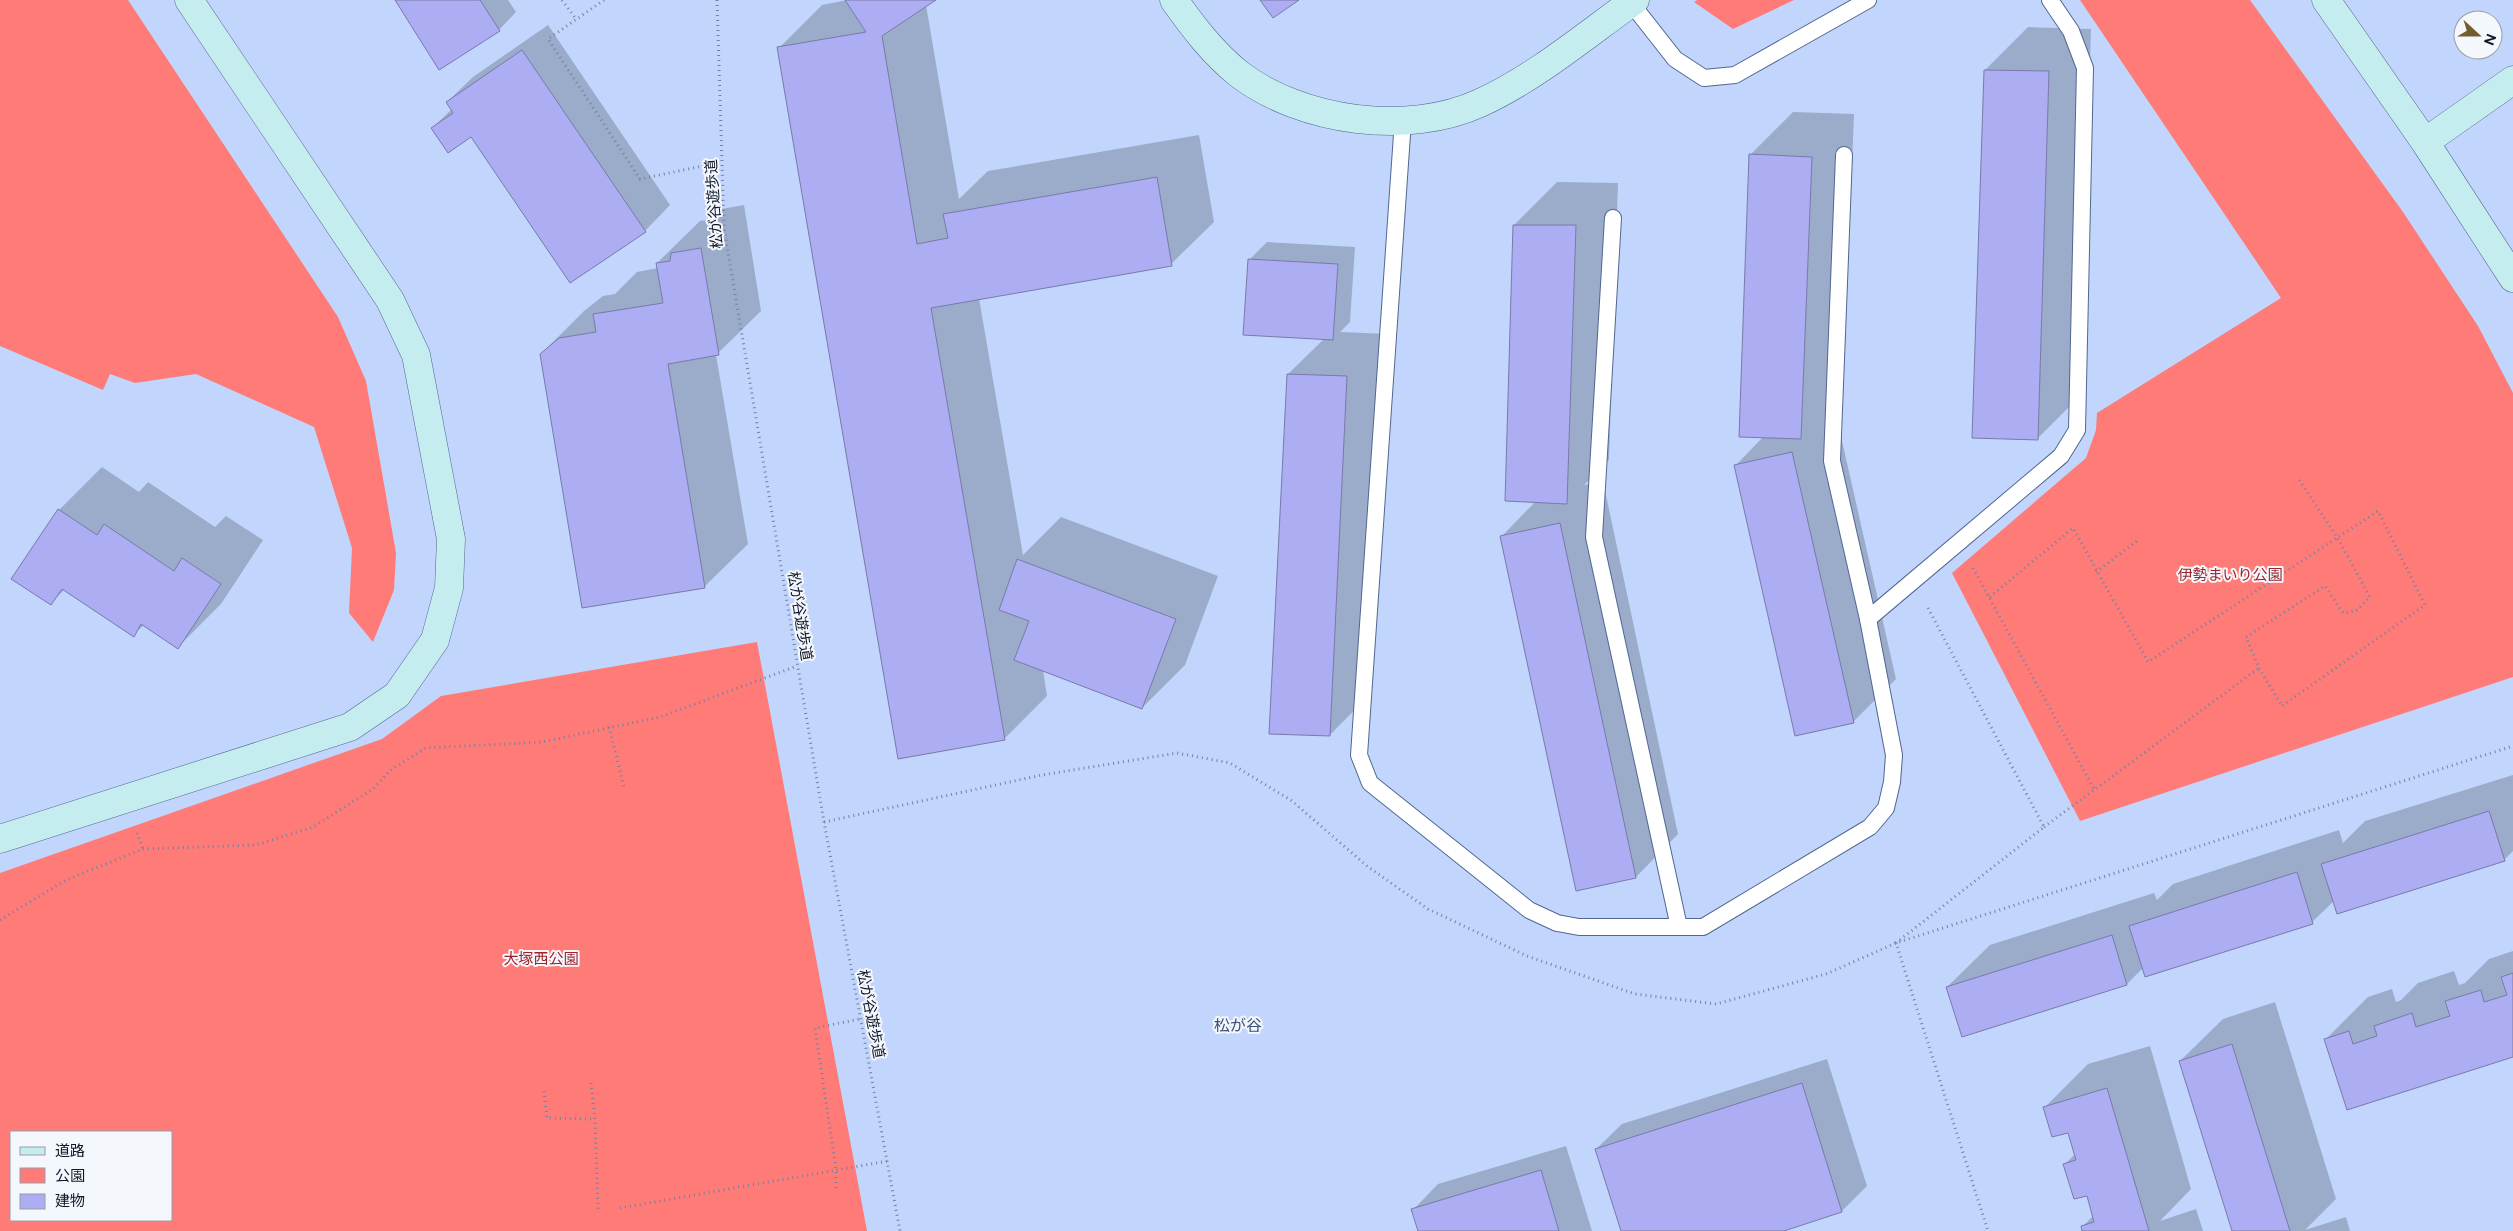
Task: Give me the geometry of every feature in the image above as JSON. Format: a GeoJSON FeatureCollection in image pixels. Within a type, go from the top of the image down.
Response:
{"type":"FeatureCollection","features":[{"type":"Feature","properties":{"kind":"street"},"geometry":{"type":"LineString","coordinates":[[0,839],[350,727],[397,695],[435,640],[449,588],[451,539],[416,355],[390,300],[189,0]]}},
{"type":"Feature","properties":{"kind":"street"},"geometry":{"type":"LineString","coordinates":[[1174,0],[1213,50],[1240,74],[1276,98],[1317,113],[1362,120],[1402,120],[1439,115],[1478,104],[1512,87],[1633,1]]}},
{"type":"Feature","properties":{"kind":"street"},"geometry":{"type":"LineString","coordinates":[[2326,0],[2426,142],[2513,278]]}},
{"type":"Feature","properties":{"kind":"street"},"geometry":{"type":"LineString","coordinates":[[2426,142],[2513,80]]}},
{"type":"Feature","properties":{"kind":"lane"},"geometry":{"type":"LineString","coordinates":[[1633,1],[1675,59],[1704,78],[1735,75],[1868,0]]}},
{"type":"Feature","properties":{"kind":"lane"},"geometry":{"type":"LineString","coordinates":[[1868,619],[2061,456],[2077,430],[2085,68],[2071,31],[2050,0]]}},
{"type":"Feature","properties":{"kind":"lane"},"geometry":{"type":"LineString","coordinates":[[1402,120],[1359,755],[1370,783],[1529,910],[1557,923],[1579,927],[1703,927],[1870,827],[1886,808],[1892,782],[1894,754],[1868,619],[1832,461],[1844,155]]}},
{"type":"Feature","properties":{"kind":"lane"},"geometry":{"type":"LineString","coordinates":[[1613,218],[1594,536],[1679,926]]}},
{"type":"Feature","properties":{"kind":"path"},"geometry":{"type":"LineString","coordinates":[[562,0],[576,19]]}},
{"type":"Feature","properties":{"kind":"path"},"geometry":{"type":"LineString","coordinates":[[604,0],[548,39],[640,178],[722,162]]}},
{"type":"Feature","properties":{"kind":"path","name":"松が谷遊歩道"},"geometry":{"type":"LineString","coordinates":[[717,0],[724,228],[797,666],[900,1231]]}},
{"type":"Feature","properties":{"kind":"path"},"geometry":{"type":"LineString","coordinates":[[1990,598],[2073,528],[2148,662],[2337,537],[2378,511],[2425,605],[2282,706],[2259,668],[2246,637],[2325,586],[2343,613],[2356,611],[2370,598],[2337,537],[2298,478]]}},
{"type":"Feature","properties":{"kind":"path"},"geometry":{"type":"LineString","coordinates":[[2096,572],[2137,541]]}},
{"type":"Feature","properties":{"kind":"path"},"geometry":{"type":"LineString","coordinates":[[1971,563],[2094,789]]}},
{"type":"Feature","properties":{"kind":"path"},"geometry":{"type":"LineString","coordinates":[[1914,581],[2044,827]]}},
{"type":"Feature","properties":{"kind":"path"},"geometry":{"type":"LineString","coordinates":[[0,920],[66,880],[143,849],[256,845],[313,827],[373,789],[392,769],[426,748],[542,742],[660,717],[797,666]]}},
{"type":"Feature","properties":{"kind":"path"},"geometry":{"type":"LineString","coordinates":[[1988,1231],[1896,943],[2094,789],[2259,668]]}},
{"type":"Feature","properties":{"kind":"path"},"geometry":{"type":"LineString","coordinates":[[609,727],[624,787]]}},
{"type":"Feature","properties":{"kind":"path"},"geometry":{"type":"LineString","coordinates":[[136,830],[143,849]]}},
{"type":"Feature","properties":{"kind":"path"},"geometry":{"type":"LineString","coordinates":[[836,1188],[836,1169],[815,1028],[860,1019]]}},
{"type":"Feature","properties":{"kind":"path"},"geometry":{"type":"LineString","coordinates":[[591,1083],[595,1119],[598,1209]]}},
{"type":"Feature","properties":{"kind":"path"},"geometry":{"type":"LineString","coordinates":[[544,1090],[547,1118],[595,1119]]}},
{"type":"Feature","properties":{"kind":"path"},"geometry":{"type":"LineString","coordinates":[[620,1208],[888,1161]]}},
{"type":"Feature","properties":{"kind":"green space"},"geometry":{"type":"Polygon","coordinates":[[[0,0],[128,0],[338,317],[366,381],[396,553],[394,590],[373,642],[349,613],[352,548],[314,427],[196,374],[135,383],[110,374],[103,390],[0,346],[0,0]]]}},
{"type":"Feature","properties":{"kind":"green space"},"geometry":{"type":"Polygon","coordinates":[[[1697,0],[1794,0],[1733,29],[1694,2],[1697,0]]]}},
{"type":"Feature","properties":{"kind":"green space","name":"伊勢まいり公園"},"geometry":{"type":"Polygon","coordinates":[[[2080,0],[2250,0],[2403,212],[2478,326],[2513,393],[2513,677],[2080,821],[1952,573],[2086,458],[2096,430],[2097,413],[2281,298],[2080,0]]]}},
{"type":"Feature","properties":{"kind":"green space","name":"大塚西公園"},"geometry":{"type":"Polygon","coordinates":[[[757,642],[867,1231],[0,1231],[0,873],[382,739],[441,696],[757,642]]]}},
{"type":"Feature","properties":{"kind":"building"},"geometry":{"type":"Polygon","coordinates":[[[395,0],[480,0],[500,31],[439,70],[395,0]]]}},
{"type":"Feature","properties":{"kind":"building"},"geometry":{"type":"Polygon","coordinates":[[[845,0],[936,0],[882,36],[917,244],[948,238],[943,214],[1157,177],[1172,266],[931,308],[1005,740],[898,759],[777,47],[866,32],[845,0]]]}},
{"type":"Feature","properties":{"kind":"building"},"geometry":{"type":"Polygon","coordinates":[[[1260,0],[1299,0],[1273,18],[1260,0]]]}},
{"type":"Feature","properties":{"kind":"building"},"geometry":{"type":"Polygon","coordinates":[[[522,50],[646,232],[570,283],[471,137],[448,153],[431,128],[453,113],[446,102],[522,50]]]}},
{"type":"Feature","properties":{"kind":"building"},"geometry":{"type":"Polygon","coordinates":[[[1984,70],[2049,71],[2038,440],[1972,438],[1984,70]]]}},
{"type":"Feature","properties":{"kind":"building"},"geometry":{"type":"Polygon","coordinates":[[[1749,154],[1812,157],[1801,439],[1739,437],[1749,154]]]}},
{"type":"Feature","properties":{"kind":"building"},"geometry":{"type":"Polygon","coordinates":[[[1513,225],[1576,225],[1567,504],[1505,501],[1513,225]]]}},
{"type":"Feature","properties":{"kind":"building"},"geometry":{"type":"Polygon","coordinates":[[[701,248],[719,355],[668,364],[705,588],[582,608],[540,354],[559,338],[596,332],[593,314],[663,303],[656,263],[670,261],[671,253],[701,248]]]}},
{"type":"Feature","properties":{"kind":"building"},"geometry":{"type":"Polygon","coordinates":[[[1248,259],[1338,264],[1333,340],[1243,335],[1248,259]]]}},
{"type":"Feature","properties":{"kind":"building"},"geometry":{"type":"Polygon","coordinates":[[[1287,374],[1347,376],[1330,736],[1269,734],[1287,374]]]}},
{"type":"Feature","properties":{"kind":"building"},"geometry":{"type":"Polygon","coordinates":[[[1792,452],[1854,723],[1795,736],[1734,465],[1792,452]]]}},
{"type":"Feature","properties":{"kind":"building"},"geometry":{"type":"Polygon","coordinates":[[[58,509],[97,535],[104,524],[174,571],[182,558],[221,584],[178,649],[141,624],[134,637],[62,589],[51,605],[11,579],[58,509]]]}},
{"type":"Feature","properties":{"kind":"building"},"geometry":{"type":"Polygon","coordinates":[[[1560,523],[1636,878],[1576,891],[1500,536],[1560,523]]]}},
{"type":"Feature","properties":{"kind":"building"},"geometry":{"type":"Polygon","coordinates":[[[1017,559],[1176,619],[1142,709],[1014,660],[1029,621],[999,610],[1017,559]]]}},
{"type":"Feature","properties":{"kind":"building"},"geometry":{"type":"Polygon","coordinates":[[[2489,811],[2505,861],[2337,914],[2321,864],[2489,811]]]}},
{"type":"Feature","properties":{"kind":"building"},"geometry":{"type":"Polygon","coordinates":[[[2297,872],[2313,924],[2145,977],[2129,926],[2297,872]]]}},
{"type":"Feature","properties":{"kind":"building"},"geometry":{"type":"Polygon","coordinates":[[[2112,935],[2127,985],[1962,1037],[1946,987],[2112,935]]]}},
{"type":"Feature","properties":{"kind":"building"},"geometry":{"type":"Polygon","coordinates":[[[2513,973],[2513,1057],[2347,1110],[2324,1039],[2349,1031],[2353,1044],[2377,1036],[2374,1026],[2412,1013],[2416,1027],[2450,1016],[2445,1001],[2481,990],[2484,1002],[2507,995],[2501,977],[2513,973]]]}},
{"type":"Feature","properties":{"kind":"building"},"geometry":{"type":"Polygon","coordinates":[[[2232,1044],[2290,1231],[2232,1231],[2179,1061],[2232,1044]]]}},
{"type":"Feature","properties":{"kind":"building"},"geometry":{"type":"Polygon","coordinates":[[[1802,1083],[1842,1212],[1784,1231],[1621,1231],[1595,1149],[1802,1083]]]}},
{"type":"Feature","properties":{"kind":"building"},"geometry":{"type":"Polygon","coordinates":[[[2107,1088],[2149,1231],[2082,1231],[2081,1226],[2094,1222],[2087,1196],[2074,1199],[2063,1164],[2076,1160],[2068,1133],[2052,1137],[2043,1107],[2107,1088]]]}},
{"type":"Feature","properties":{"kind":"building"},"geometry":{"type":"Polygon","coordinates":[[[1541,1170],[1559,1231],[1418,1231],[1411,1209],[1541,1170]]]}},
{"type":"Feature","properties":{"kind":"district","name":"松が谷"},"geometry":{"type":"Point","coordinates":[1238,1025]}}]}
